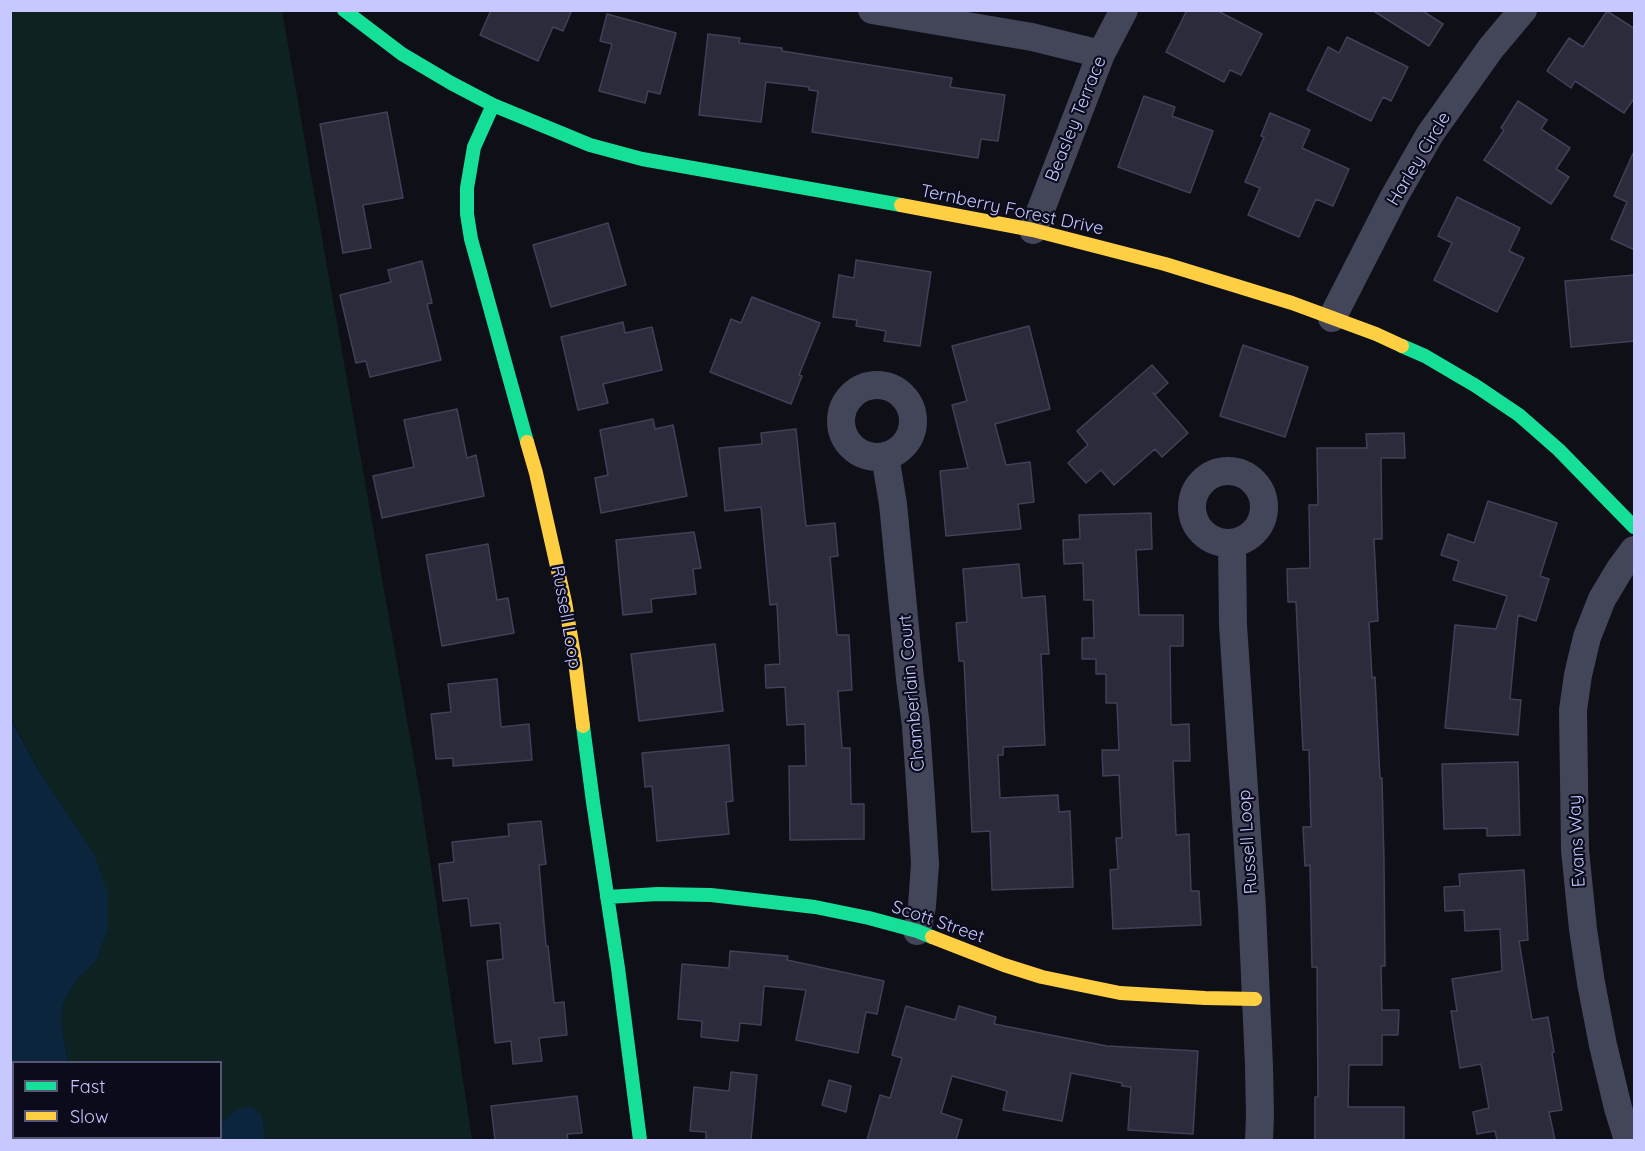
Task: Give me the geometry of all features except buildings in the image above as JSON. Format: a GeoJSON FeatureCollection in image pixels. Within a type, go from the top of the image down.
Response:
{"type":"FeatureCollection","features":[{"type":"Feature","properties":{"kind":"street","name":"Ternberry Forest Drive"},"geometry":{"type":"LineString","coordinates":[[344,10],[402,54],[493,105],[590,144],[642,159],[1033,230],[1245,288],[1376,334],[1425,356],[1519,416],[1559,450],[1635,526]]}},
{"type":"Feature","properties":{"kind":"street"},"geometry":{"type":"LineString","coordinates":[[872,10],[1032,37],[1101,54]]}},
{"type":"Feature","properties":{"kind":"street","name":"Beasley Terrace"},"geometry":{"type":"LineString","coordinates":[[1033,230],[1101,54],[1124,10]]}},
{"type":"Feature","properties":{"kind":"street","name":"Harley Circle"},"geometry":{"type":"LineString","coordinates":[[1332,318],[1394,197],[1430,134],[1491,48],[1523,10]]}},
{"type":"Feature","properties":{"kind":"street","name":"Russell Loop"},"geometry":{"type":"LineString","coordinates":[[493,105],[474,147],[467,188],[468,222],[536,473],[565,602],[640,1140]]}},
{"type":"Feature","properties":{"kind":"street","name":"Chamberlain Court"},"geometry":{"type":"LineString","coordinates":[[885,456],[893,504],[916,726],[921,798],[925,864],[922,906],[917,931]]}},
{"type":"Feature","properties":{"kind":"street","name":"Russell Loop"},"geometry":{"type":"LineString","coordinates":[[1232,543],[1233,625],[1252,909],[1260,1095],[1259,1140]]}},
{"type":"Feature","properties":{"kind":"street","name":"Evans Way"},"geometry":{"type":"LineString","coordinates":[[1628,1140],[1603,1045],[1585,940],[1575,850],[1573,710],[1578,675],[1591,627],[1602,599],[1620,569],[1635,550]]}},
{"type":"Feature","properties":{"kind":"street","name":"Scott Street"},"geometry":{"type":"LineString","coordinates":[[607,897],[658,894],[700,895],[815,907],[917,931],[1014,968],[1084,986],[1120,993],[1255,999]]}},
{"type":"Feature","properties":{"kind":"green space"},"geometry":{"type":"Polygon","coordinates":[[[10,11],[282,11],[420,794],[472,1140],[265,1140],[263,1118],[236,1110],[222,1122],[222,1061],[68,1061],[61,1021],[63,1004],[75,981],[97,960],[108,930],[42,776],[11,718],[10,11]]]}},
{"type":"Feature","properties":{"kind":"water"},"geometry":{"type":"Polygon","coordinates":[[[10,718],[42,776],[95,856],[108,893],[108,930],[97,960],[75,981],[63,1004],[61,1021],[68,1061],[12,1061],[12,1139],[140,1140],[11,1140],[10,718]]]}},
{"type":"Feature","properties":{"kind":"water"},"geometry":{"type":"Polygon","coordinates":[[[249,1107],[258,1111],[263,1118],[265,1140],[196,1140],[222,1139],[222,1122],[236,1110],[249,1107]]]}},
{"type":"Feature","properties":{"kind":"traffic: fast"},"geometry":{"type":"LineString","coordinates":[[344,10],[402,54],[451,83],[493,105],[590,145],[642,159],[901,205]]}},
{"type":"Feature","properties":{"kind":"traffic: fast"},"geometry":{"type":"LineString","coordinates":[[493,105],[474,147],[467,188],[467,214],[471,239],[527,442]]}},
{"type":"Feature","properties":{"kind":"traffic: fast"},"geometry":{"type":"LineString","coordinates":[[1402,346],[1425,356],[1476,386],[1519,415],[1559,450],[1634,527]]}},
{"type":"Feature","properties":{"kind":"traffic: fast"},"geometry":{"type":"LineString","coordinates":[[583,726],[640,1140]]}},
{"type":"Feature","properties":{"kind":"traffic: fast"},"geometry":{"type":"LineString","coordinates":[[607,897],[658,894],[711,895],[815,907],[869,918],[932,937]]}},
{"type":"Feature","properties":{"kind":"traffic: slow"},"geometry":{"type":"LineString","coordinates":[[901,205],[1033,230],[1165,264],[1292,303],[1402,346]]}},
{"type":"Feature","properties":{"kind":"traffic: slow"},"geometry":{"type":"LineString","coordinates":[[527,442],[565,602],[583,726]]}},
{"type":"Feature","properties":{"kind":"traffic: slow"},"geometry":{"type":"LineString","coordinates":[[932,937],[1042,977],[1120,993],[1255,999]]}}]}
